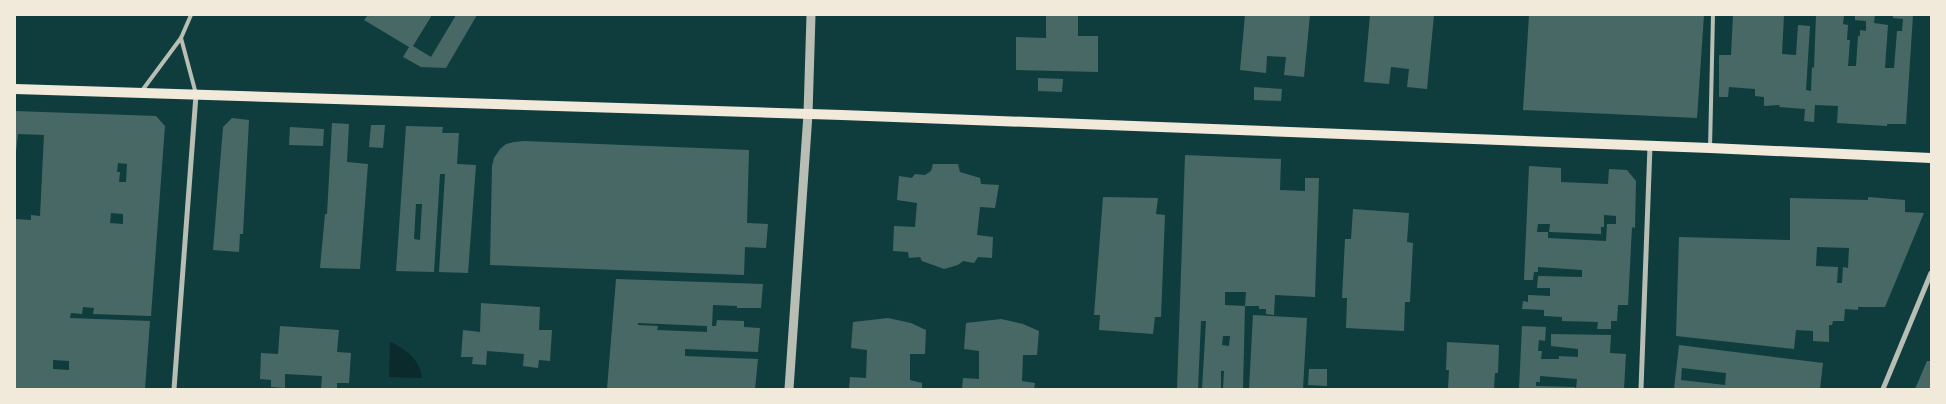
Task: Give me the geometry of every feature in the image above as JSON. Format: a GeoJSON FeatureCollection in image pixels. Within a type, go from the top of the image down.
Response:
{"type":"FeatureCollection","features":[{"type":"Feature","properties":{"kind":"main road"},"geometry":{"type":"LineString","coordinates":[[15,89],[808,114],[1931,158]]}},
{"type":"Feature","properties":{"kind":"street"},"geometry":{"type":"LineString","coordinates":[[789,389],[808,114],[811,15]]}},
{"type":"Feature","properties":{"kind":"street"},"geometry":{"type":"LineString","coordinates":[[174,389],[196,94]]}},
{"type":"Feature","properties":{"kind":"street"},"geometry":{"type":"LineString","coordinates":[[1641,389],[1650,146]]}},
{"type":"Feature","properties":{"kind":"street"},"geometry":{"type":"LineString","coordinates":[[1883,389],[1931,273]]}},
{"type":"Feature","properties":{"kind":"lane"},"geometry":{"type":"LineString","coordinates":[[140,93],[181,38],[191,15]]}},
{"type":"Feature","properties":{"kind":"lane"},"geometry":{"type":"LineString","coordinates":[[1710,148],[1714,15]]}},
{"type":"Feature","properties":{"kind":"lane"},"geometry":{"type":"LineString","coordinates":[[181,38],[196,94]]}},
{"type":"Feature","properties":{"kind":"water"},"geometry":{"type":"Polygon","coordinates":[[[390,342],[411,356],[421,372],[422,378],[389,377],[390,342]]]}},
{"type":"Feature","properties":{"kind":"building"},"geometry":{"type":"Polygon","coordinates":[[[368,15],[432,15],[413,46],[431,57],[456,15],[477,15],[446,68],[421,67],[403,57],[409,47],[364,20],[368,15]]]}},
{"type":"Feature","properties":{"kind":"building"},"geometry":{"type":"Polygon","coordinates":[[[1046,15],[1078,15],[1078,36],[1098,36],[1098,72],[1016,70],[1016,37],[1046,38],[1046,15]]]}},
{"type":"Feature","properties":{"kind":"building"},"geometry":{"type":"Polygon","coordinates":[[[1245,15],[1310,15],[1304,77],[1284,75],[1286,57],[1267,56],[1266,73],[1240,70],[1245,15]]]}},
{"type":"Feature","properties":{"kind":"building"},"geometry":{"type":"Polygon","coordinates":[[[1370,15],[1434,15],[1427,89],[1407,87],[1409,69],[1391,67],[1389,84],[1364,82],[1370,15]]]}},
{"type":"Feature","properties":{"kind":"building"},"geometry":{"type":"Polygon","coordinates":[[[1529,15],[1704,15],[1697,118],[1523,110],[1529,15]]]}},
{"type":"Feature","properties":{"kind":"building"},"geometry":{"type":"Polygon","coordinates":[[[1733,15],[1784,15],[1782,54],[1796,55],[1798,25],[1810,26],[1806,90],[1811,91],[1816,15],[1844,15],[1843,24],[1848,25],[1847,40],[1850,40],[1848,66],[1856,66],[1858,36],[1860,36],[1860,30],[1866,31],[1866,21],[1855,20],[1855,15],[1875,15],[1874,23],[1888,25],[1885,68],[1894,68],[1897,31],[1902,31],[1903,19],[1893,18],[1893,15],[1913,15],[1906,124],[1887,124],[1887,126],[1837,123],[1838,106],[1815,105],[1814,122],[1804,121],[1805,109],[1779,107],[1780,105],[1764,106],[1764,97],[1755,96],[1755,89],[1729,87],[1728,97],[1719,97],[1719,55],[1731,55],[1733,15]]]}},
{"type":"Feature","properties":{"kind":"building"},"geometry":{"type":"Polygon","coordinates":[[[1038,78],[1063,79],[1062,92],[1038,91],[1038,78]]]}},
{"type":"Feature","properties":{"kind":"building"},"geometry":{"type":"Polygon","coordinates":[[[1254,87],[1282,89],[1281,101],[1254,100],[1254,87]]]}},
{"type":"Feature","properties":{"kind":"building"},"geometry":{"type":"Polygon","coordinates":[[[15,111],[156,116],[165,126],[151,316],[93,314],[94,308],[83,307],[82,314],[71,313],[70,318],[150,321],[145,389],[15,389],[15,219],[31,220],[31,215],[40,216],[44,135],[18,134],[15,151],[15,111]],[[118,163],[117,172],[120,172],[119,182],[126,182],[127,164],[118,163]],[[111,213],[110,223],[123,224],[123,214],[111,213]],[[53,360],[53,369],[69,370],[69,361],[53,360]]]}},
{"type":"Feature","properties":{"kind":"building"},"geometry":{"type":"Polygon","coordinates":[[[232,118],[249,120],[243,234],[240,234],[239,252],[213,250],[223,127],[232,118]]]}},
{"type":"Feature","properties":{"kind":"building"},"geometry":{"type":"Polygon","coordinates":[[[332,123],[349,124],[347,162],[368,164],[360,269],[320,268],[325,214],[327,214],[332,123]]]}},
{"type":"Feature","properties":{"kind":"building"},"geometry":{"type":"Polygon","coordinates":[[[371,125],[385,125],[383,148],[369,147],[371,125]]]}},
{"type":"Feature","properties":{"kind":"building"},"geometry":{"type":"Polygon","coordinates":[[[406,126],[443,127],[442,133],[459,133],[457,164],[476,165],[468,273],[439,272],[445,174],[440,174],[434,272],[396,271],[406,126]],[[416,204],[414,239],[420,240],[422,204],[416,204]]]}},
{"type":"Feature","properties":{"kind":"building"},"geometry":{"type":"Polygon","coordinates":[[[290,127],[324,129],[323,146],[289,145],[290,127]]]}},
{"type":"Feature","properties":{"kind":"building"},"geometry":{"type":"Polygon","coordinates":[[[524,141],[749,150],[747,223],[768,224],[766,248],[745,247],[744,275],[490,265],[492,166],[494,158],[506,144],[524,141]]]}},
{"type":"Feature","properties":{"kind":"building"},"geometry":{"type":"Polygon","coordinates":[[[1185,155],[1281,159],[1280,190],[1305,191],[1305,178],[1319,178],[1315,297],[1275,295],[1274,315],[1266,314],[1266,309],[1259,309],[1259,306],[1245,306],[1243,389],[1223,389],[1224,371],[1221,371],[1221,389],[1202,389],[1206,321],[1201,321],[1198,389],[1177,389],[1185,155]],[[1225,292],[1225,305],[1245,306],[1246,292],[1225,292]],[[1223,336],[1222,345],[1229,346],[1230,336],[1223,336]]]}},
{"type":"Feature","properties":{"kind":"building"},"geometry":{"type":"Polygon","coordinates":[[[933,164],[958,164],[960,172],[980,178],[981,184],[999,185],[995,208],[980,207],[977,235],[993,237],[992,258],[978,257],[974,263],[963,261],[958,265],[944,269],[922,261],[920,257],[909,258],[908,252],[893,251],[894,226],[915,227],[917,203],[897,200],[899,176],[912,178],[915,174],[925,175],[931,171],[933,164]]]}},
{"type":"Feature","properties":{"kind":"building"},"geometry":{"type":"Polygon","coordinates":[[[1529,166],[1561,168],[1561,182],[1608,184],[1609,169],[1627,170],[1636,181],[1635,228],[1632,227],[1628,305],[1618,305],[1617,321],[1611,321],[1611,329],[1597,329],[1598,322],[1562,321],[1562,317],[1544,316],[1544,310],[1522,309],[1523,301],[1528,302],[1528,295],[1550,296],[1550,288],[1537,288],[1538,276],[1582,277],[1582,270],[1538,267],[1538,272],[1534,272],[1533,280],[1524,280],[1529,166]],[[1604,215],[1604,227],[1601,227],[1601,234],[1549,232],[1550,224],[1538,224],[1537,232],[1548,232],[1548,238],[1606,241],[1607,224],[1616,224],[1616,216],[1604,215]]]}},
{"type":"Feature","properties":{"kind":"building"},"geometry":{"type":"Polygon","coordinates":[[[1103,197],[1158,198],[1156,214],[1165,215],[1161,317],[1155,317],[1153,334],[1099,330],[1100,315],[1094,315],[1103,197]]]}},
{"type":"Feature","properties":{"kind":"building"},"geometry":{"type":"Polygon","coordinates":[[[1868,197],[1905,200],[1905,212],[1924,213],[1885,307],[1858,307],[1858,310],[1845,309],[1844,321],[1833,321],[1832,325],[1829,325],[1829,342],[1813,341],[1813,331],[1796,330],[1794,349],[1676,336],[1679,237],[1790,240],[1790,198],[1868,200],[1868,197]],[[1817,247],[1816,266],[1838,267],[1837,283],[1842,283],[1843,267],[1848,268],[1849,248],[1817,247]]]}},
{"type":"Feature","properties":{"kind":"building"},"geometry":{"type":"Polygon","coordinates":[[[1353,209],[1409,213],[1407,242],[1413,243],[1410,302],[1405,302],[1404,331],[1346,328],[1347,298],[1342,298],[1345,239],[1351,239],[1353,209]]]}},
{"type":"Feature","properties":{"kind":"building"},"geometry":{"type":"Polygon","coordinates":[[[616,279],[763,284],[761,308],[713,305],[712,326],[716,326],[717,320],[744,321],[744,327],[760,328],[758,352],[685,349],[685,356],[758,359],[755,389],[607,389],[616,279]],[[638,323],[638,325],[658,326],[657,330],[707,332],[707,326],[638,323]]]}},
{"type":"Feature","properties":{"kind":"building"},"geometry":{"type":"Polygon","coordinates":[[[481,303],[540,307],[539,330],[552,330],[550,361],[539,360],[538,368],[523,366],[524,354],[487,351],[486,365],[472,364],[473,357],[461,357],[463,330],[480,332],[481,303]]]}},
{"type":"Feature","properties":{"kind":"building"},"geometry":{"type":"Polygon","coordinates":[[[1253,315],[1307,318],[1303,389],[1249,389],[1253,315]]]}},
{"type":"Feature","properties":{"kind":"building"},"geometry":{"type":"Polygon","coordinates":[[[888,318],[911,323],[926,330],[925,354],[910,354],[910,380],[922,383],[922,389],[849,389],[850,377],[866,378],[867,350],[851,348],[853,322],[888,318]]]}},
{"type":"Feature","properties":{"kind":"building"},"geometry":{"type":"Polygon","coordinates":[[[1001,319],[1023,324],[1039,331],[1037,355],[1023,355],[1022,381],[1035,383],[1034,389],[962,389],[963,378],[979,379],[979,351],[964,349],[966,323],[1001,319]]]}},
{"type":"Feature","properties":{"kind":"building"},"geometry":{"type":"Polygon","coordinates":[[[280,326],[339,330],[337,352],[351,353],[349,383],[337,383],[337,389],[321,389],[322,376],[285,374],[285,388],[271,387],[271,380],[260,379],[261,353],[278,354],[280,326]]]}},
{"type":"Feature","properties":{"kind":"building"},"geometry":{"type":"Polygon","coordinates":[[[1522,326],[1546,327],[1545,341],[1539,340],[1538,351],[1542,351],[1541,359],[1559,359],[1559,356],[1578,357],[1578,349],[1551,346],[1551,334],[1611,335],[1610,353],[1626,354],[1624,389],[1576,389],[1577,379],[1540,376],[1540,382],[1536,382],[1536,386],[1575,387],[1575,389],[1519,389],[1522,326]]]}},
{"type":"Feature","properties":{"kind":"building"},"geometry":{"type":"Polygon","coordinates":[[[1447,342],[1499,345],[1498,373],[1495,373],[1494,389],[1448,389],[1449,370],[1446,370],[1447,342]]]}},
{"type":"Feature","properties":{"kind":"building"},"geometry":{"type":"Polygon","coordinates":[[[1679,345],[1823,363],[1820,389],[1674,389],[1679,345]],[[1682,368],[1681,380],[1725,385],[1726,373],[1682,368]]]}},
{"type":"Feature","properties":{"kind":"building"},"geometry":{"type":"Polygon","coordinates":[[[1927,361],[1931,361],[1931,389],[1915,389],[1927,361]]]}},
{"type":"Feature","properties":{"kind":"building"},"geometry":{"type":"Polygon","coordinates":[[[1309,369],[1327,369],[1327,386],[1308,385],[1309,369]]]}}]}
